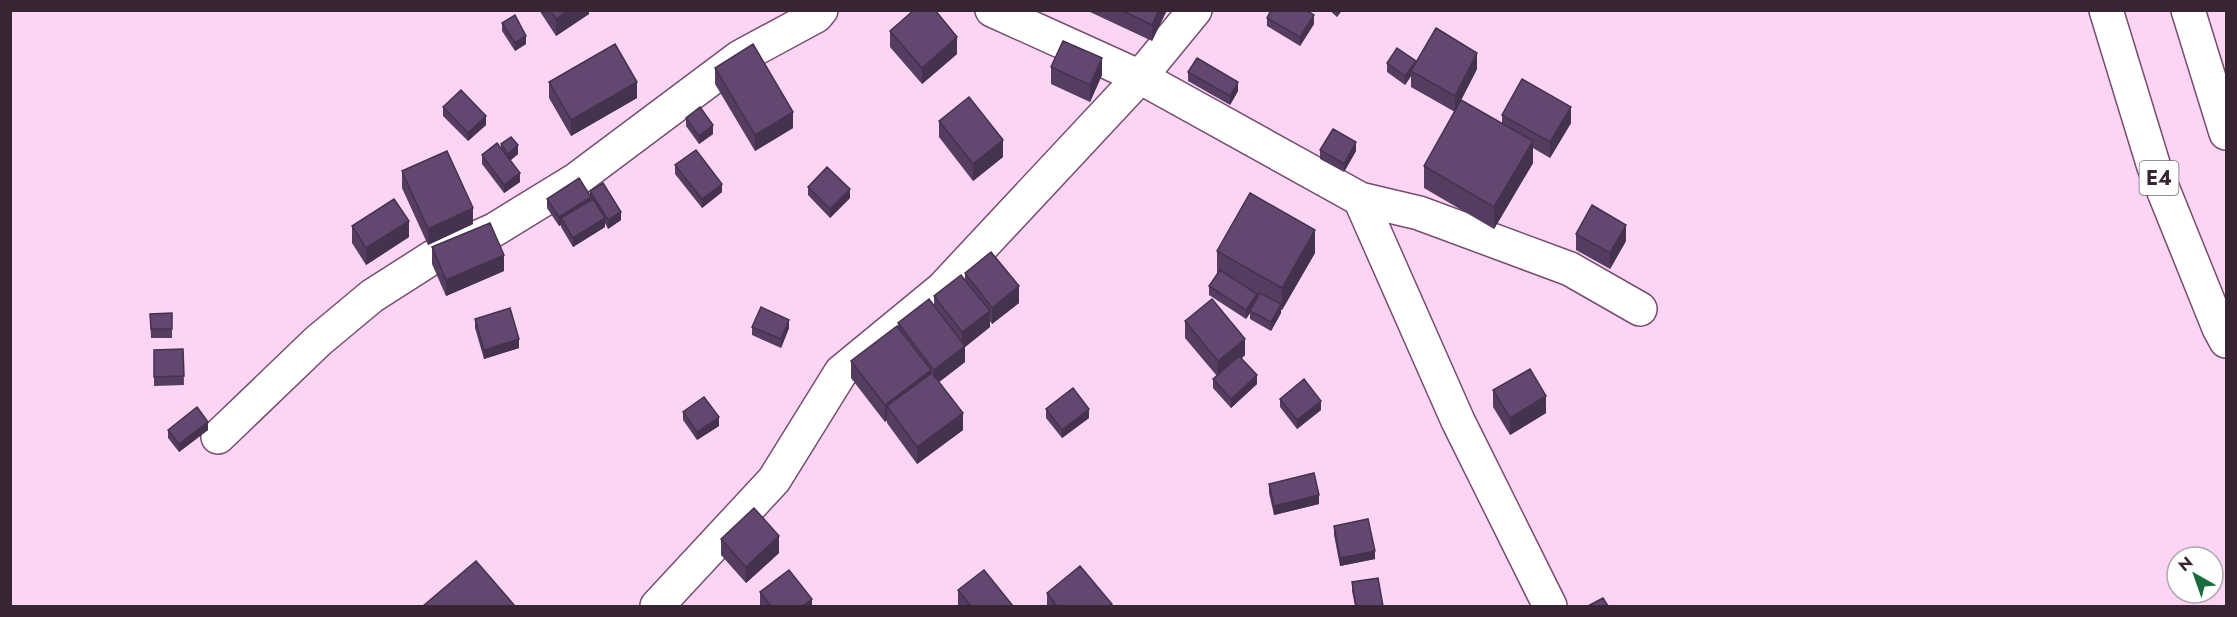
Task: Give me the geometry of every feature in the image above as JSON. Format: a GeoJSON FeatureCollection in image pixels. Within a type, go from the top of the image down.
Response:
{"type":"FeatureCollection","features":[{"type":"Feature","properties":{"kind":"main road"},"geometry":{"type":"LineString","coordinates":[[218,437],[318,341],[372,296],[433,257],[494,230],[577,179],[740,57],[816,16],[820,10]]}},
{"type":"Feature","properties":{"kind":"main road"},"geometry":{"type":"LineString","coordinates":[[992,10],[1140,77],[1360,199],[1419,213],[1570,269],[1640,309]]}},
{"type":"Feature","properties":{"kind":"main road"},"geometry":{"type":"LineString","coordinates":[[657,606],[774,480],[841,372],[942,289],[1140,77],[1195,10]]}},
{"type":"Feature","properties":{"kind":"main road","name":"E4"},"geometry":{"type":"LineString","coordinates":[[2106,10],[2154,167],[2226,341]]}},
{"type":"Feature","properties":{"kind":"main road"},"geometry":{"type":"LineString","coordinates":[[2188,10],[2226,132]]}},
{"type":"Feature","properties":{"kind":"main road"},"geometry":{"type":"LineString","coordinates":[[1360,199],[1458,421],[1550,606]]}},
{"type":"Feature","properties":{"kind":"building"},"geometry":{"type":"Polygon","coordinates":[[[550,10],[569,10],[556,19],[550,10]]]}},
{"type":"Feature","properties":{"kind":"building"},"geometry":{"type":"Polygon","coordinates":[[[914,10],[935,10],[957,37],[922,68],[890,31],[914,10]]]}},
{"type":"Feature","properties":{"kind":"building"},"geometry":{"type":"Polygon","coordinates":[[[1121,10],[1159,10],[1152,25],[1121,10]]]}},
{"type":"Feature","properties":{"kind":"building"},"geometry":{"type":"Polygon","coordinates":[[[1271,10],[1306,10],[1314,15],[1300,37],[1267,18],[1271,10]]]}},
{"type":"Feature","properties":{"kind":"building"},"geometry":{"type":"Polygon","coordinates":[[[515,15],[526,36],[515,43],[502,23],[515,15]]]}},
{"type":"Feature","properties":{"kind":"building"},"geometry":{"type":"Polygon","coordinates":[[[1436,28],[1477,53],[1455,96],[1411,71],[1436,28]]]}},
{"type":"Feature","properties":{"kind":"building"},"geometry":{"type":"Polygon","coordinates":[[[1063,41],[1102,58],[1090,85],[1051,67],[1063,41]]]}},
{"type":"Feature","properties":{"kind":"building"},"geometry":{"type":"Polygon","coordinates":[[[615,44],[637,82],[571,120],[549,82],[615,44]]]}},
{"type":"Feature","properties":{"kind":"building"},"geometry":{"type":"Polygon","coordinates":[[[753,44],[793,112],[755,135],[715,68],[753,44]]]}},
{"type":"Feature","properties":{"kind":"building"},"geometry":{"type":"Polygon","coordinates":[[[1397,48],[1416,61],[1405,76],[1387,63],[1397,48]]]}},
{"type":"Feature","properties":{"kind":"building"},"geometry":{"type":"Polygon","coordinates":[[[1197,58],[1238,82],[1230,96],[1188,72],[1197,58]]]}},
{"type":"Feature","properties":{"kind":"building"},"geometry":{"type":"Polygon","coordinates":[[[1522,79],[1571,107],[1550,142],[1502,115],[1522,79]]]}},
{"type":"Feature","properties":{"kind":"building"},"geometry":{"type":"Polygon","coordinates":[[[461,90],[486,116],[468,133],[443,107],[461,90]]]}},
{"type":"Feature","properties":{"kind":"building"},"geometry":{"type":"Polygon","coordinates":[[[969,97],[1003,140],[973,164],[939,121],[969,97]]]}},
{"type":"Feature","properties":{"kind":"building"},"geometry":{"type":"Polygon","coordinates":[[[1461,100],[1533,141],[1494,207],[1424,166],[1461,100]]]}},
{"type":"Feature","properties":{"kind":"building"},"geometry":{"type":"Polygon","coordinates":[[[700,107],[713,125],[699,136],[686,118],[700,107]]]}},
{"type":"Feature","properties":{"kind":"building"},"geometry":{"type":"Polygon","coordinates":[[[1333,129],[1356,142],[1344,164],[1320,150],[1333,129]]]}},
{"type":"Feature","properties":{"kind":"building"},"geometry":{"type":"Polygon","coordinates":[[[511,137],[518,145],[508,154],[501,144],[511,137]]]}},
{"type":"Feature","properties":{"kind":"building"},"geometry":{"type":"Polygon","coordinates":[[[497,143],[520,173],[504,185],[482,155],[497,143]]]}},
{"type":"Feature","properties":{"kind":"building"},"geometry":{"type":"Polygon","coordinates":[[[696,150],[722,184],[702,199],[675,165],[696,150]]]}},
{"type":"Feature","properties":{"kind":"building"},"geometry":{"type":"Polygon","coordinates":[[[447,151],[473,208],[428,229],[402,171],[447,151]]]}},
{"type":"Feature","properties":{"kind":"building"},"geometry":{"type":"Polygon","coordinates":[[[827,167],[850,189],[830,209],[808,187],[827,167]]]}},
{"type":"Feature","properties":{"kind":"building"},"geometry":{"type":"Polygon","coordinates":[[[579,178],[591,197],[559,217],[547,199],[579,178]]]}},
{"type":"Feature","properties":{"kind":"building"},"geometry":{"type":"Polygon","coordinates":[[[603,183],[621,212],[608,220],[590,191],[603,183]]]}},
{"type":"Feature","properties":{"kind":"building"},"geometry":{"type":"Polygon","coordinates":[[[1250,193],[1315,230],[1282,288],[1217,251],[1250,193]]]}},
{"type":"Feature","properties":{"kind":"building"},"geometry":{"type":"Polygon","coordinates":[[[394,199],[409,221],[366,248],[352,226],[394,199]]]}},
{"type":"Feature","properties":{"kind":"building"},"geometry":{"type":"Polygon","coordinates":[[[593,199],[605,218],[573,238],[561,218],[593,199]]]}},
{"type":"Feature","properties":{"kind":"building"},"geometry":{"type":"Polygon","coordinates":[[[1592,205],[1626,225],[1610,253],[1576,234],[1592,205]]]}},
{"type":"Feature","properties":{"kind":"building"},"geometry":{"type":"Polygon","coordinates":[[[490,223],[504,255],[446,280],[432,247],[490,223]]]}},
{"type":"Feature","properties":{"kind":"building"},"geometry":{"type":"Polygon","coordinates":[[[991,252],[1019,286],[992,308],[965,273],[991,252]]]}},
{"type":"Feature","properties":{"kind":"building"},"geometry":{"type":"Polygon","coordinates":[[[1220,270],[1257,294],[1246,310],[1209,286],[1220,270]]]}},
{"type":"Feature","properties":{"kind":"building"},"geometry":{"type":"Polygon","coordinates":[[[961,275],[990,311],[962,332],[934,296],[961,275]]]}},
{"type":"Feature","properties":{"kind":"building"},"geometry":{"type":"Polygon","coordinates":[[[1260,293],[1281,304],[1271,322],[1250,311],[1260,293]]]}},
{"type":"Feature","properties":{"kind":"building"},"geometry":{"type":"Polygon","coordinates":[[[929,299],[965,346],[934,370],[898,323],[929,299]]]}},
{"type":"Feature","properties":{"kind":"building"},"geometry":{"type":"Polygon","coordinates":[[[1212,299],[1245,339],[1218,361],[1185,321],[1212,299]]]}},
{"type":"Feature","properties":{"kind":"building"},"geometry":{"type":"Polygon","coordinates":[[[761,307],[789,320],[781,339],[752,327],[761,307]]]}},
{"type":"Feature","properties":{"kind":"building"},"geometry":{"type":"Polygon","coordinates":[[[510,308],[519,339],[484,350],[475,319],[510,308]]]}},
{"type":"Feature","properties":{"kind":"building"},"geometry":{"type":"Polygon","coordinates":[[[172,313],[172,329],[151,329],[150,314],[172,313]]]}},
{"type":"Feature","properties":{"kind":"building"},"geometry":{"type":"Polygon","coordinates":[[[897,326],[931,370],[885,405],[851,361],[897,326]]]}},
{"type":"Feature","properties":{"kind":"building"},"geometry":{"type":"Polygon","coordinates":[[[183,349],[184,376],[154,377],[154,350],[183,349]]]}},
{"type":"Feature","properties":{"kind":"building"},"geometry":{"type":"Polygon","coordinates":[[[1239,356],[1257,375],[1231,399],[1213,379],[1239,356]]]}},
{"type":"Feature","properties":{"kind":"building"},"geometry":{"type":"Polygon","coordinates":[[[1530,369],[1546,396],[1510,418],[1493,390],[1530,369]]]}},
{"type":"Feature","properties":{"kind":"building"},"geometry":{"type":"Polygon","coordinates":[[[932,373],[963,413],[917,447],[887,406],[932,373]]]}},
{"type":"Feature","properties":{"kind":"building"},"geometry":{"type":"Polygon","coordinates":[[[1304,379],[1321,401],[1297,420],[1280,399],[1304,379]]]}},
{"type":"Feature","properties":{"kind":"building"},"geometry":{"type":"Polygon","coordinates":[[[1073,388],[1089,409],[1062,430],[1046,409],[1073,388]]]}},
{"type":"Feature","properties":{"kind":"building"},"geometry":{"type":"Polygon","coordinates":[[[704,397],[719,417],[697,432],[683,412],[704,397]]]}},
{"type":"Feature","properties":{"kind":"building"},"geometry":{"type":"Polygon","coordinates":[[[197,407],[208,422],[179,444],[168,430],[197,407]]]}},
{"type":"Feature","properties":{"kind":"building"},"geometry":{"type":"Polygon","coordinates":[[[1314,473],[1319,495],[1274,506],[1269,484],[1314,473]]]}},
{"type":"Feature","properties":{"kind":"building"},"geometry":{"type":"Polygon","coordinates":[[[754,508],[779,536],[746,567],[721,539],[754,508]]]}},
{"type":"Feature","properties":{"kind":"building"},"geometry":{"type":"Polygon","coordinates":[[[1368,519],[1375,551],[1340,558],[1334,526],[1368,519]]]}},
{"type":"Feature","properties":{"kind":"building"},"geometry":{"type":"Polygon","coordinates":[[[476,561],[515,606],[423,606],[476,561]]]}},
{"type":"Feature","properties":{"kind":"building"},"geometry":{"type":"Polygon","coordinates":[[[1080,566],[1112,604],[1109,606],[1057,606],[1047,593],[1080,566]]]}},
{"type":"Feature","properties":{"kind":"building"},"geometry":{"type":"Polygon","coordinates":[[[789,570],[812,599],[803,606],[771,606],[760,592],[789,570]]]}},
{"type":"Feature","properties":{"kind":"building"},"geometry":{"type":"Polygon","coordinates":[[[984,570],[1013,606],[971,606],[958,590],[984,570]]]}},
{"type":"Feature","properties":{"kind":"building"},"geometry":{"type":"Polygon","coordinates":[[[1378,578],[1383,606],[1356,606],[1352,582],[1378,578]]]}},
{"type":"Feature","properties":{"kind":"building"},"geometry":{"type":"Polygon","coordinates":[[[1603,598],[1608,606],[1588,606],[1603,598]]]}}]}
